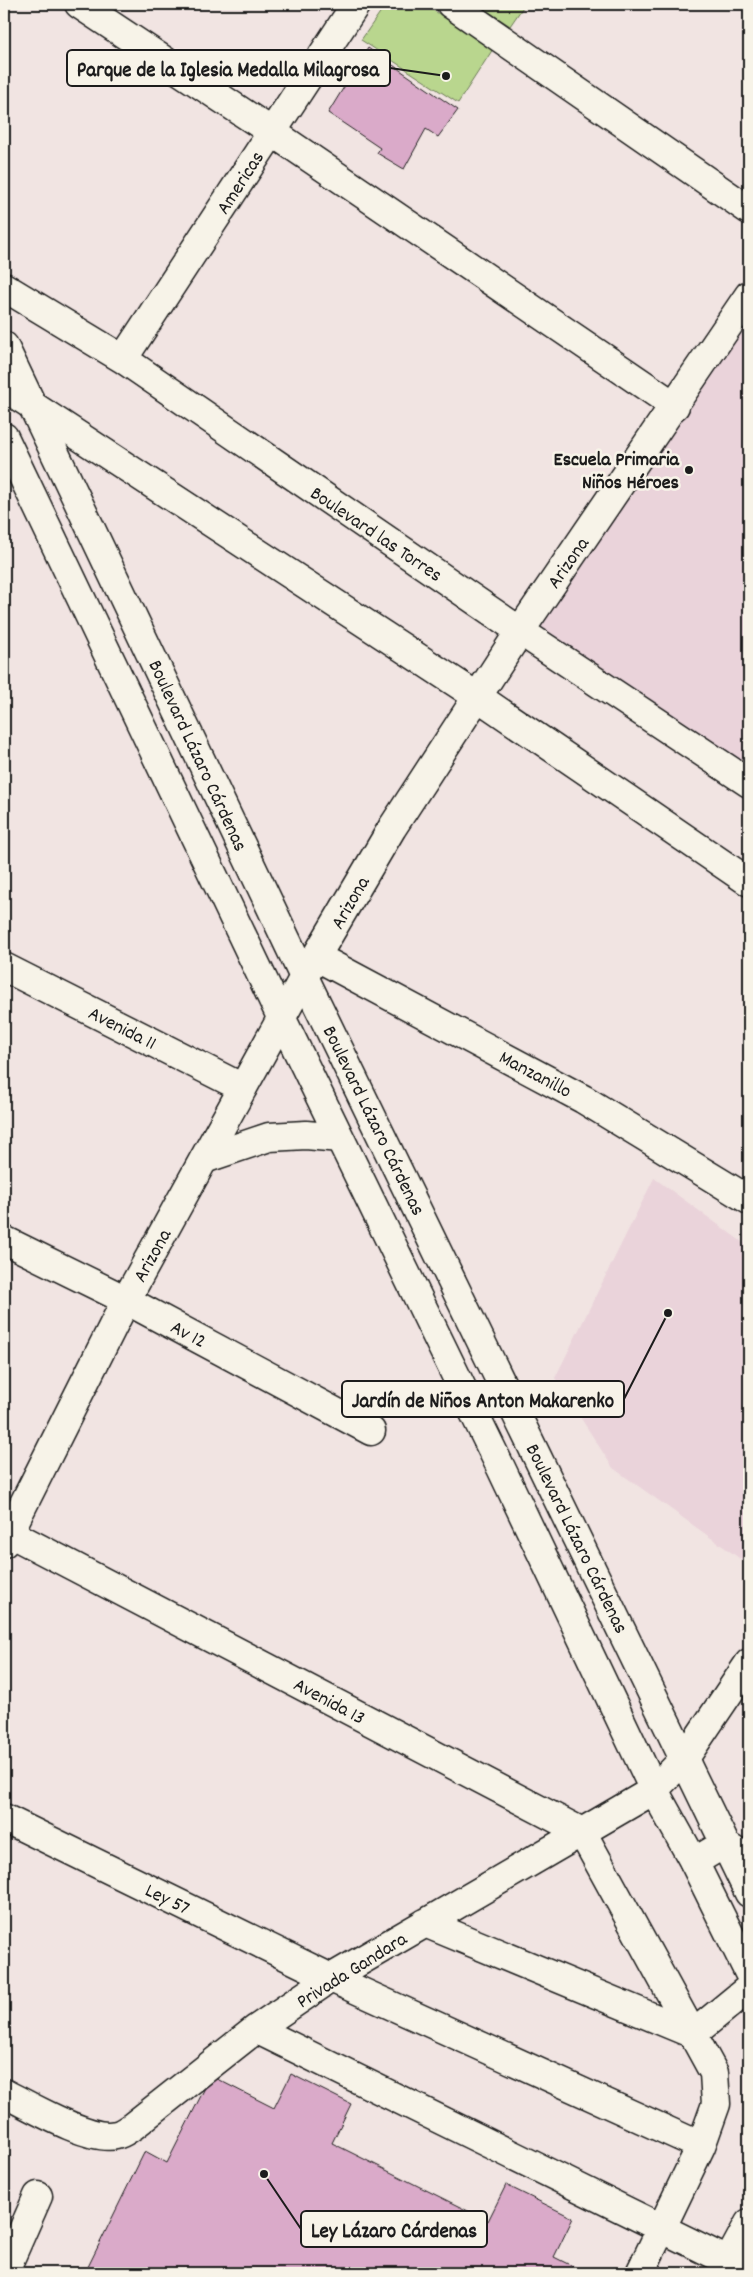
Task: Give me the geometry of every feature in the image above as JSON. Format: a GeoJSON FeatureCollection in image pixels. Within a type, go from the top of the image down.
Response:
{"type":"FeatureCollection","features":[{"type":"Feature","properties":{"kind":"street"},"geometry":{"type":"LineString","coordinates":[[79,4],[272,132],[675,406]]}},
{"type":"Feature","properties":{"kind":"street","name":"Americas"},"geometry":{"type":"LineString","coordinates":[[122,359],[356,4]]}},
{"type":"Feature","properties":{"kind":"street"},"geometry":{"type":"LineString","coordinates":[[451,4],[749,210]]}},
{"type":"Feature","properties":{"kind":"street","name":"Boulevard las Torres"},"geometry":{"type":"LineString","coordinates":[[4,287],[122,359],[520,631],[749,783]]}},
{"type":"Feature","properties":{"kind":"street","name":"Arizona"},"geometry":{"type":"LineString","coordinates":[[5,1535],[126,1300],[311,967],[392,828],[520,631],[749,297]]}},
{"type":"Feature","properties":{"kind":"street","name":"Boulevard Lázaro Cárdenas"},"geometry":{"type":"LineString","coordinates":[[4,346],[311,967],[724,1844],[749,1893]]}},
{"type":"Feature","properties":{"kind":"street"},"geometry":{"type":"LineString","coordinates":[[4,386],[478,697],[749,882]]}},
{"type":"Feature","properties":{"kind":"street","name":"Boulevard Lázaro Cárdenas"},"geometry":{"type":"LineString","coordinates":[[4,437],[654,1790],[694,1862],[749,1973]]}},
{"type":"Feature","properties":{"kind":"street","name":"Avenida 11"},"geometry":{"type":"LineString","coordinates":[[4,967],[243,1088]]}},
{"type":"Feature","properties":{"kind":"street","name":"Manzanillo"},"geometry":{"type":"LineString","coordinates":[[311,967],[583,1099],[749,1200]]}},
{"type":"Feature","properties":{"kind":"street"},"geometry":{"type":"LineString","coordinates":[[204,1159],[268,1137],[306,1135],[340,1138]]}},
{"type":"Feature","properties":{"kind":"street","name":"Av 12"},"geometry":{"type":"LineString","coordinates":[[4,1240],[126,1300],[371,1431]]}},
{"type":"Feature","properties":{"kind":"street","name":"Avenida 13"},"geometry":{"type":"LineString","coordinates":[[5,1535],[582,1832]]}},
{"type":"Feature","properties":{"kind":"street"},"geometry":{"type":"LineString","coordinates":[[640,2273],[702,2146],[716,2104],[714,2073],[582,1832],[654,1790],[685,1758],[749,1663]]}},
{"type":"Feature","properties":{"kind":"street","name":"Ley 57"},"geometry":{"type":"LineString","coordinates":[[4,1818],[331,1978],[702,2146]]}},
{"type":"Feature","properties":{"kind":"street","name":"Privada Gandara"},"geometry":{"type":"LineString","coordinates":[[4,2093],[73,2127],[94,2133],[116,2135],[133,2126],[256,2029],[331,1978],[582,1832]]}},
{"type":"Feature","properties":{"kind":"street"},"geometry":{"type":"LineString","coordinates":[[694,1862],[724,1844],[749,1860]]}},
{"type":"Feature","properties":{"kind":"street"},"geometry":{"type":"LineString","coordinates":[[425,1923],[693,2034]]}},
{"type":"Feature","properties":{"kind":"street"},"geometry":{"type":"LineString","coordinates":[[693,2034],[749,1988]]}},
{"type":"Feature","properties":{"kind":"street"},"geometry":{"type":"LineString","coordinates":[[256,2029],[663,2228],[729,2269],[749,2223]]}},
{"type":"Feature","properties":{"kind":"street"},"geometry":{"type":"LineString","coordinates":[[4,2273],[38,2196]]}},
{"type":"Feature","properties":{"kind":"shaded area","name":"Escuela Primaria Niños Héroes"},"geometry":{"type":"Polygon","coordinates":[[[749,310],[749,782],[520,631],[749,310]]]}},
{"type":"Feature","properties":{"kind":"shaded area"},"geometry":{"type":"Polygon","coordinates":[[[654,1178],[749,1247],[749,1565],[613,1468],[555,1378],[654,1178]]]}},
{"type":"Feature","properties":{"kind":"green space"},"geometry":{"type":"Polygon","coordinates":[[[386,4],[424,4],[493,49],[458,103],[361,40],[386,4]]]}},
{"type":"Feature","properties":{"kind":"green space"},"geometry":{"type":"Polygon","coordinates":[[[477,4],[525,4],[510,26],[477,4]]]}},
{"type":"Feature","properties":{"kind":"building"},"geometry":{"type":"Polygon","coordinates":[[[368,48],[458,110],[438,137],[426,129],[404,169],[377,153],[380,148],[328,113],[368,48]]]}},
{"type":"Feature","properties":{"kind":"building"},"geometry":{"type":"Polygon","coordinates":[[[291,2074],[351,2104],[332,2143],[488,2221],[506,2185],[573,2218],[554,2257],[586,2273],[85,2273],[145,2151],[167,2163],[211,2076],[274,2108],[291,2074]]]}},
{"type":"Feature","properties":{"kind":"place","name":"Parque de la Iglesia Medalla Milagrosa"},"geometry":{"type":"Point","coordinates":[446,76]}},
{"type":"Feature","properties":{"kind":"place","name":"Escuela Primaria Niños Héroes"},"geometry":{"type":"Point","coordinates":[689,470]}},
{"type":"Feature","properties":{"kind":"place","name":"Jardín de Niños Anton Makarenko"},"geometry":{"type":"Point","coordinates":[668,1313]}},
{"type":"Feature","properties":{"kind":"place","name":"Ley Lázaro Cárdenas"},"geometry":{"type":"Point","coordinates":[264,2174]}}]}
